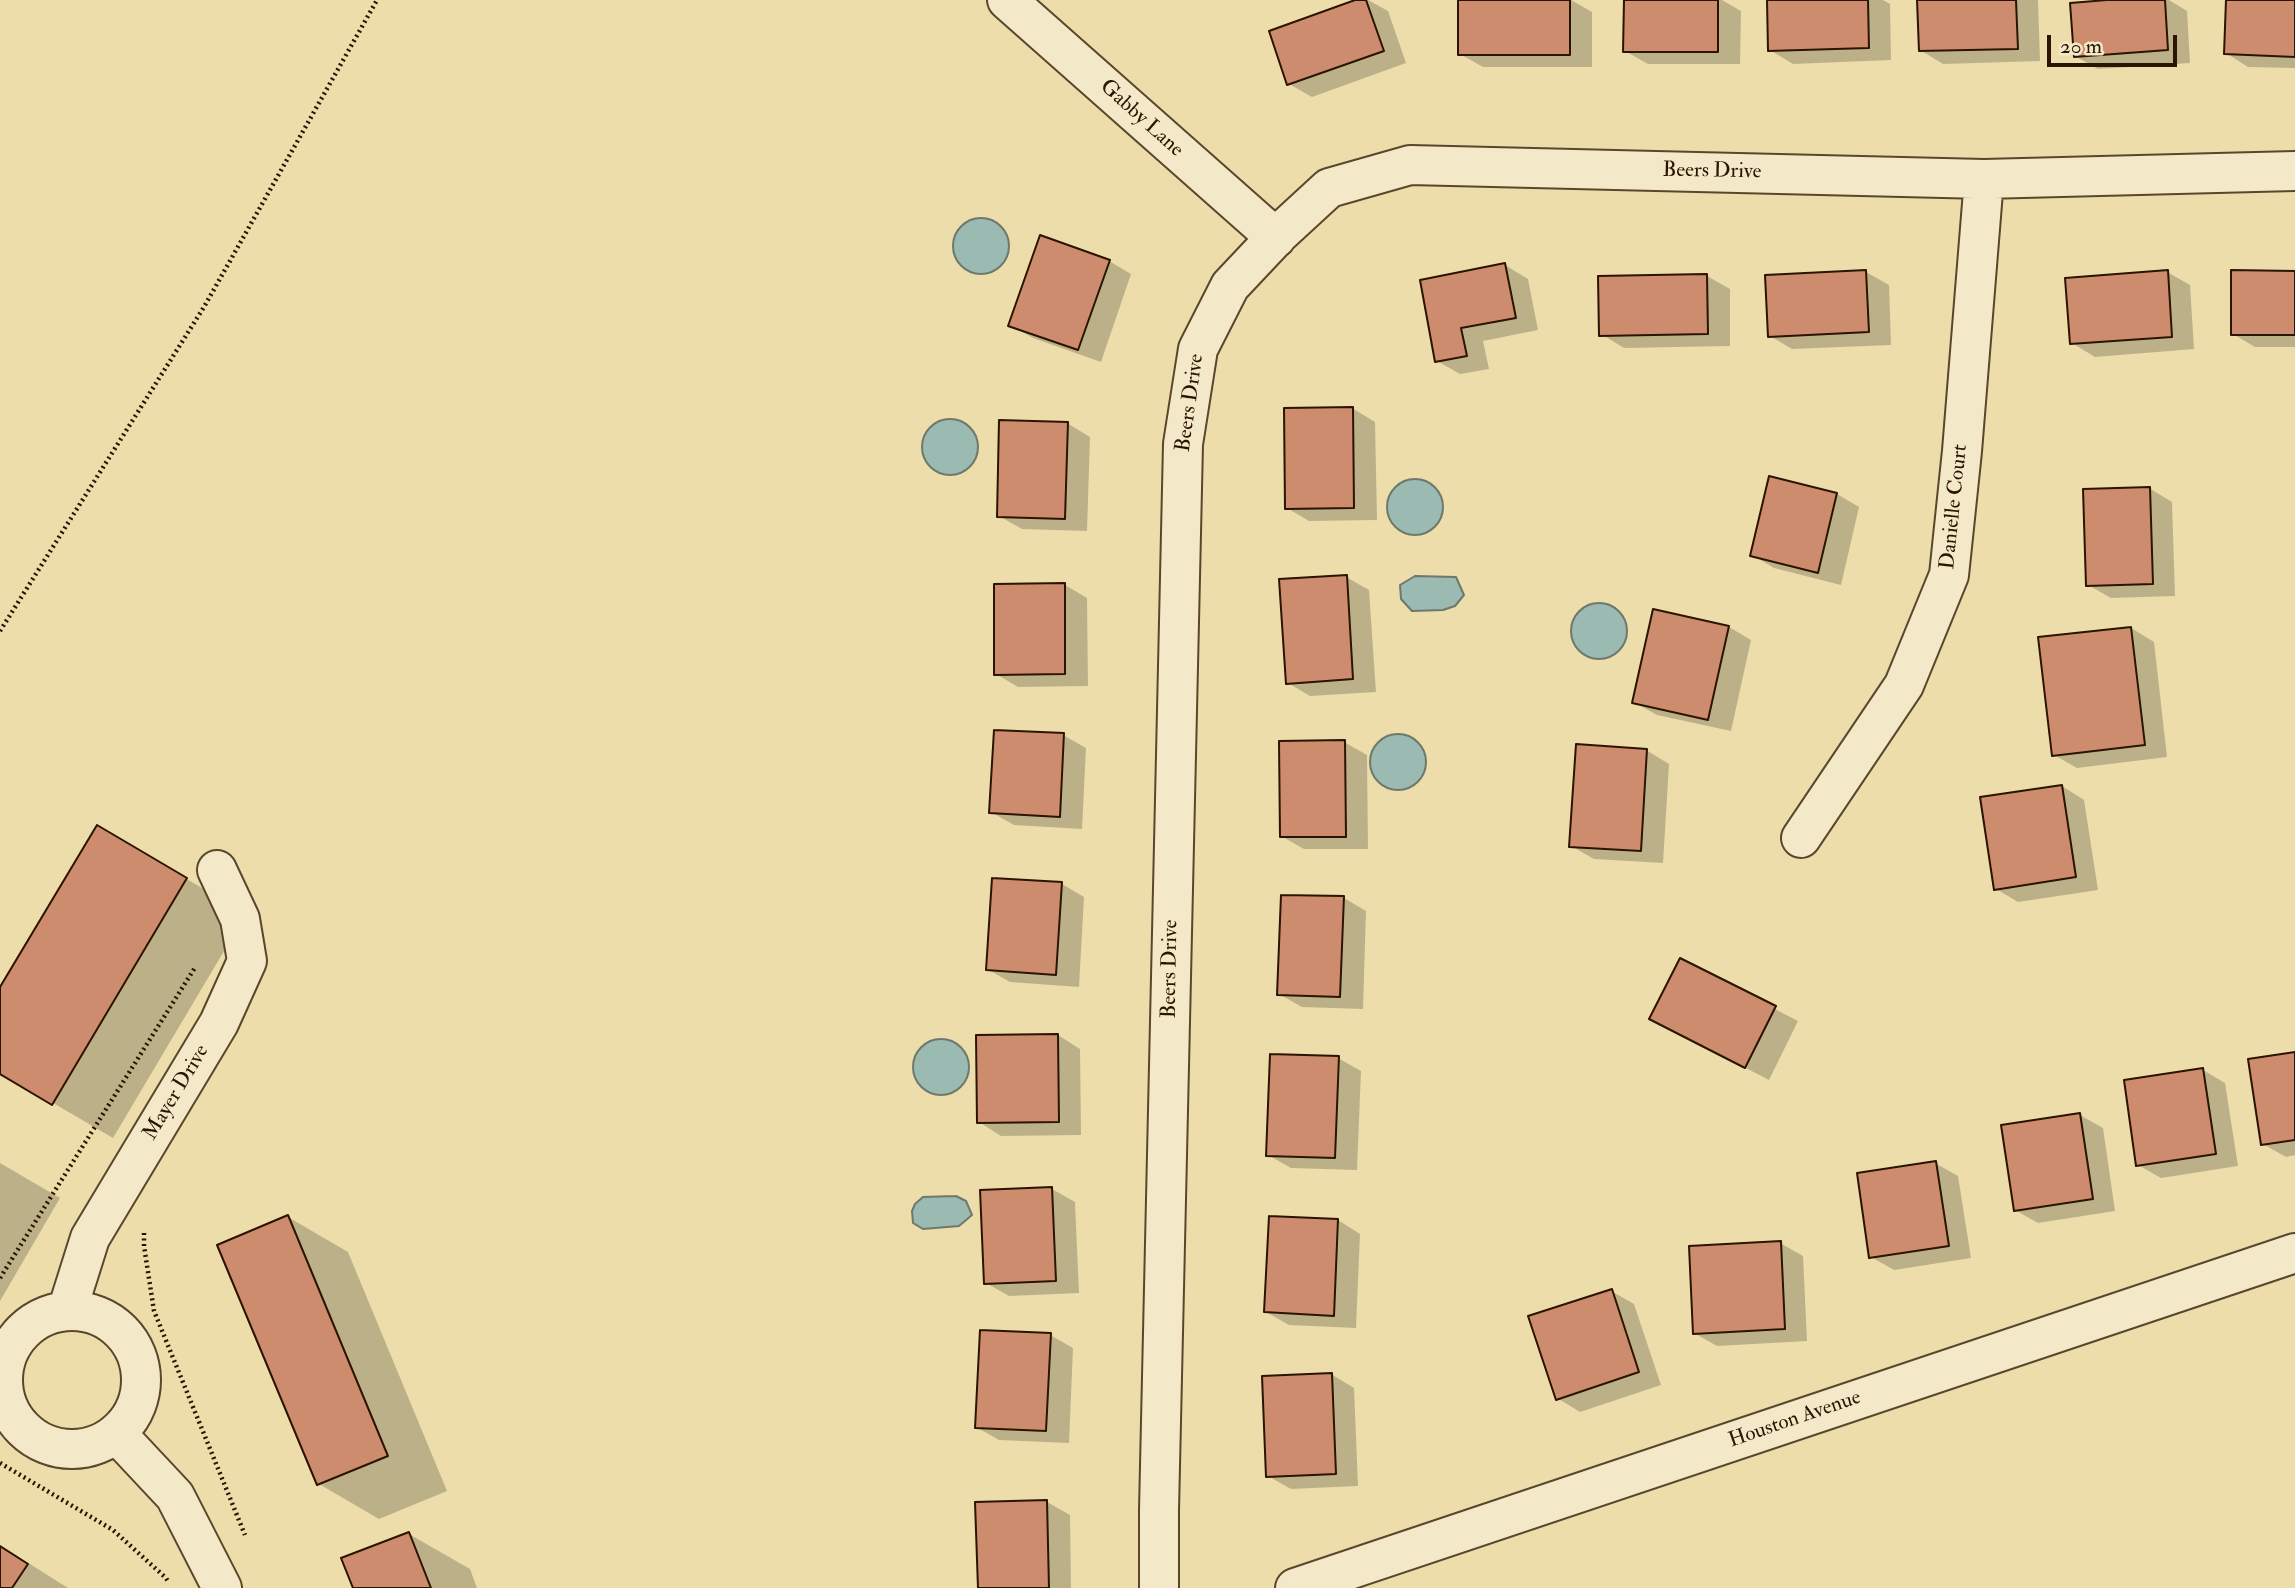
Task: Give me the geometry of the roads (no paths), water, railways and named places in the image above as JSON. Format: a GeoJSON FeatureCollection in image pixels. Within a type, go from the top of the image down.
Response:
{"type":"FeatureCollection","features":[{"type":"Feature","properties":{"kind":"street","name":"Gabby Lane"},"geometry":{"type":"LineString","coordinates":[[1007,0],[1276,238]]}},
{"type":"Feature","properties":{"kind":"street","name":"Beers Drive"},"geometry":{"type":"LineString","coordinates":[[1159,1588],[1183,444],[1198,349],[1230,286],[1329,188],[1410,165],[1984,179],[2295,171]]}},
{"type":"Feature","properties":{"kind":"street","name":"Danielle Court"},"geometry":{"type":"LineString","coordinates":[[1801,838],[1904,685],[1949,575],[1984,179]]}},
{"type":"Feature","properties":{"kind":"street","name":"Mayer Drive"},"geometry":{"type":"LineString","coordinates":[[67,1311],[90,1238],[219,1023],[247,961],[240,919],[217,870]]}},
{"type":"Feature","properties":{"kind":"street","name":"Houston Avenue"},"geometry":{"type":"LineString","coordinates":[[1295,1588],[2295,1253]]}},
{"type":"Feature","properties":{"kind":"street"},"geometry":{"type":"LineString","coordinates":[[67,1311],[88,1312],[108,1321],[125,1335],[136,1353],[141,1375],[138,1396],[130,1416],[116,1433],[97,1444],[76,1449],[55,1447],[34,1439],[18,1425],[7,1406],[2,1384],[4,1363],[13,1343],[27,1327],[46,1315],[67,1311]]}},
{"type":"Feature","properties":{"kind":"street"},"geometry":{"type":"LineString","coordinates":[[116,1433],[175,1496],[222,1588]]}},
{"type":"Feature","properties":{"kind":"water"},"geometry":{"type":"Polygon","coordinates":[[[975,218],[987,218],[997,222],[1005,230],[1009,246],[1005,262],[997,270],[987,274],[975,274],[965,270],[957,262],[953,252],[953,240],[957,230],[965,222],[975,218]]]}},
{"type":"Feature","properties":{"kind":"water"},"geometry":{"type":"Polygon","coordinates":[[[944,419],[956,419],[970,427],[978,441],[976,458],[970,467],[956,475],[944,475],[927,463],[922,453],[922,441],[934,424],[944,419]]]}},
{"type":"Feature","properties":{"kind":"water"},"geometry":{"type":"Polygon","coordinates":[[[1409,479],[1421,479],[1435,487],[1443,501],[1441,518],[1435,527],[1421,535],[1409,535],[1392,523],[1387,513],[1387,501],[1399,484],[1409,479]]]}},
{"type":"Feature","properties":{"kind":"water"},"geometry":{"type":"Polygon","coordinates":[[[1415,576],[1456,577],[1464,595],[1455,606],[1443,610],[1412,611],[1401,599],[1400,585],[1415,576]]]}},
{"type":"Feature","properties":{"kind":"water"},"geometry":{"type":"Polygon","coordinates":[[[1594,603],[1604,603],[1619,611],[1625,620],[1625,642],[1619,651],[1604,659],[1594,659],[1576,647],[1571,636],[1571,626],[1583,608],[1594,603]]]}},
{"type":"Feature","properties":{"kind":"water"},"geometry":{"type":"Polygon","coordinates":[[[1392,734],[1404,734],[1418,742],[1426,756],[1424,773],[1418,782],[1404,790],[1392,790],[1375,778],[1370,768],[1370,756],[1382,739],[1392,734]]]}},
{"type":"Feature","properties":{"kind":"water"},"geometry":{"type":"Polygon","coordinates":[[[935,1039],[947,1039],[961,1047],[969,1061],[967,1078],[961,1087],[947,1095],[935,1095],[918,1083],[913,1073],[913,1061],[925,1044],[935,1039]]]}},
{"type":"Feature","properties":{"kind":"water"},"geometry":{"type":"Polygon","coordinates":[[[956,1196],[966,1201],[972,1215],[959,1226],[923,1229],[913,1223],[912,1211],[923,1197],[956,1196]]]}}]}
